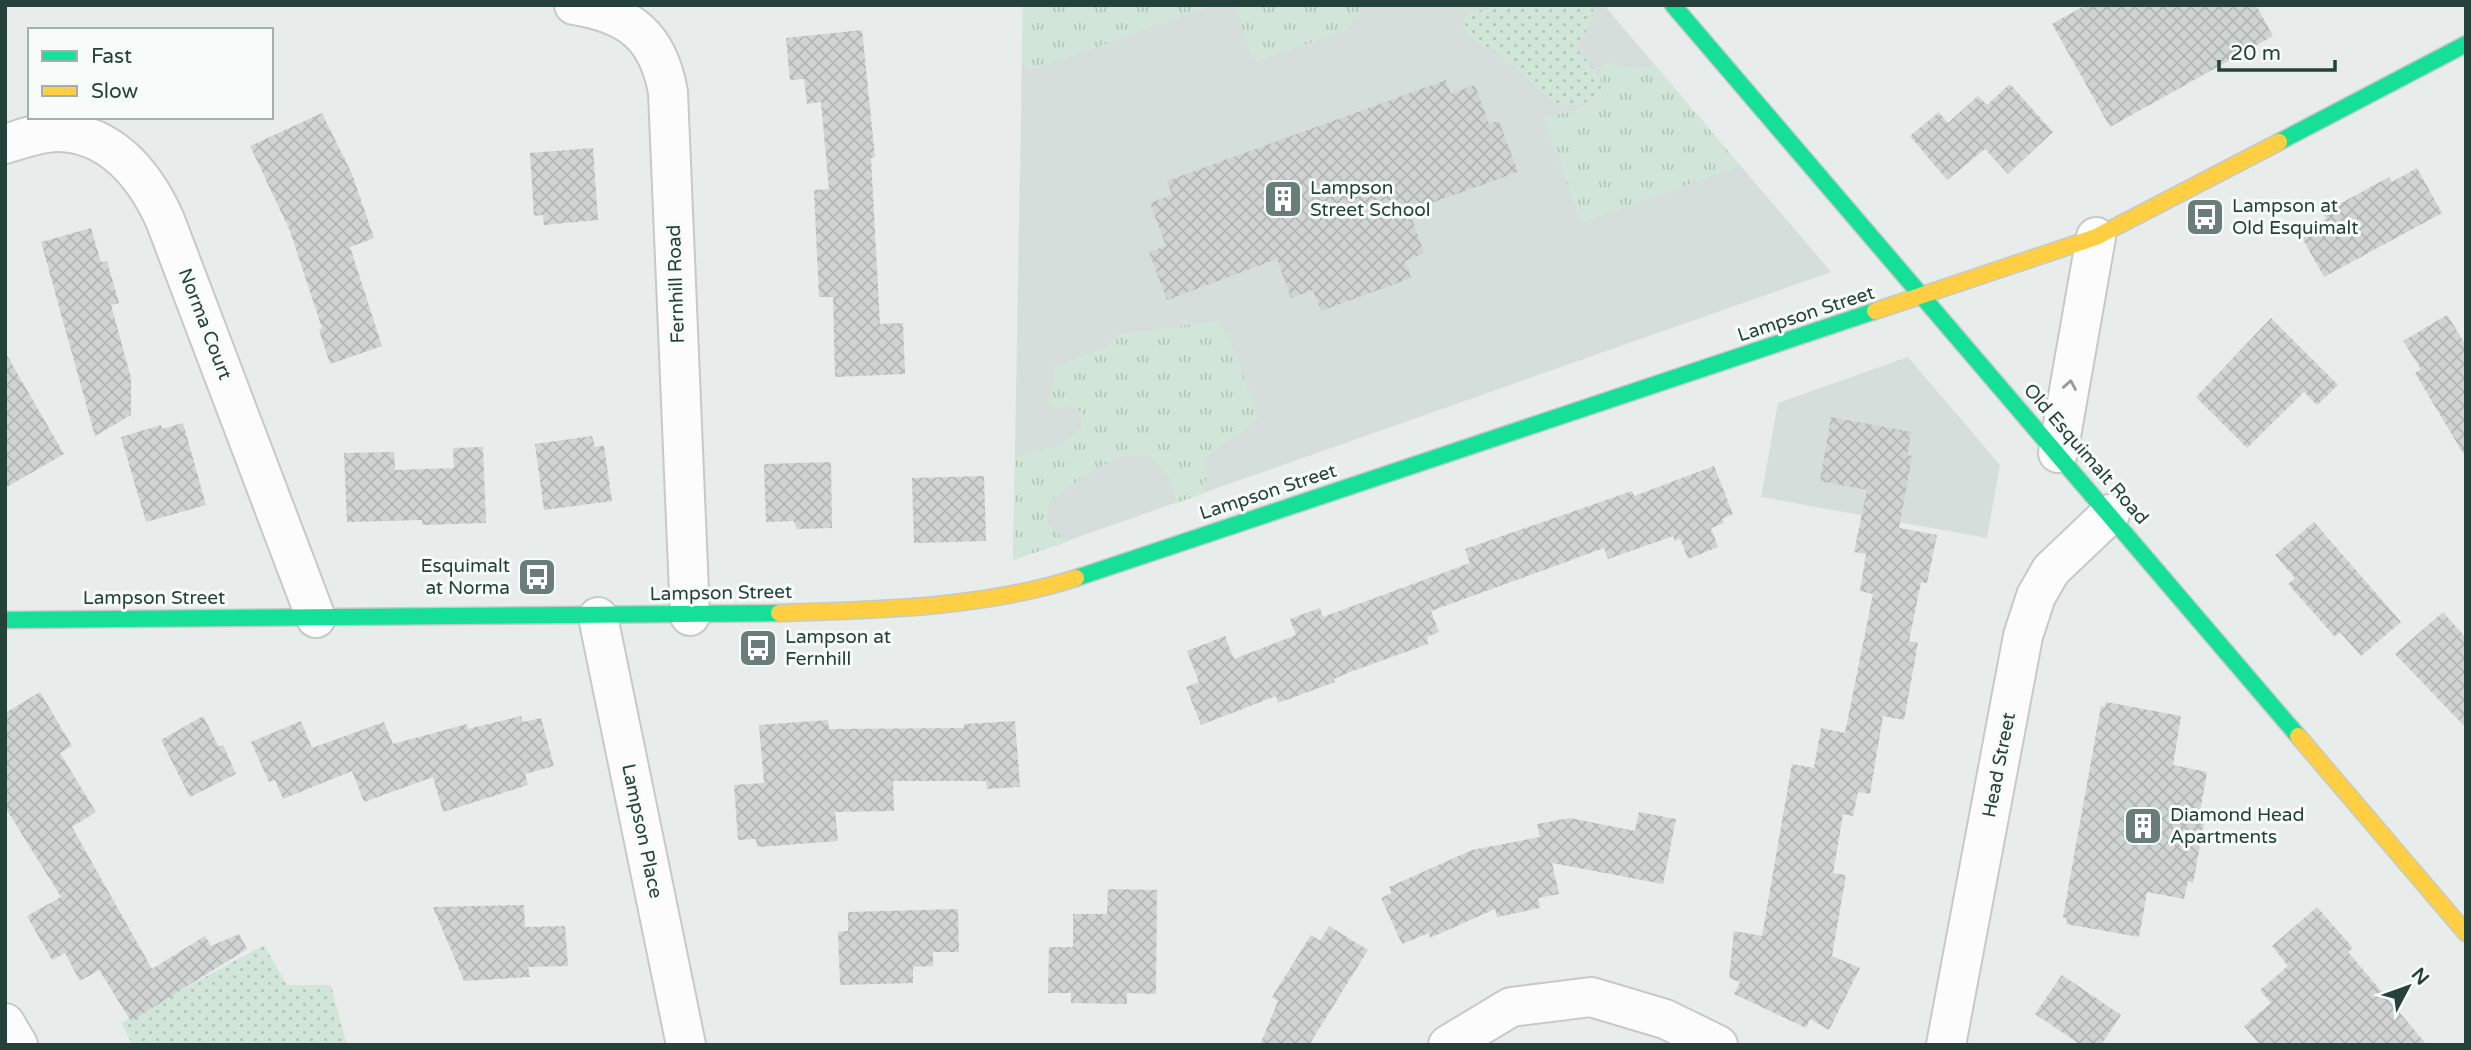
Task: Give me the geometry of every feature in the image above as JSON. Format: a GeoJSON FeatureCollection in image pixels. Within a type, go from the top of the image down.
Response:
{"type":"FeatureCollection","features":[{"type":"Feature","properties":{"kind":"main road","name":"Old Esquimalt Road"},"geometry":{"type":"LineString","coordinates":[[1673,5],[2466,933]]}},
{"type":"Feature","properties":{"kind":"main road","name":"Lampson Street"},"geometry":{"type":"LineString","coordinates":[[5,620],[690,616],[890,609],[973,600],[1069,580],[2096,237],[2466,44]]}},
{"type":"Feature","properties":{"kind":"street","name":"Fernhill Road"},"geometry":{"type":"LineString","coordinates":[[575,5],[617,16],[638,29],[653,47],[664,69],[668,92],[690,616]]}},
{"type":"Feature","properties":{"kind":"street","name":"Norma Court"},"geometry":{"type":"LineString","coordinates":[[5,144],[56,132],[77,133],[96,139],[114,150],[145,181],[165,220],[316,618]]}},
{"type":"Feature","properties":{"kind":"street"},"geometry":{"type":"LineString","coordinates":[[2058,453],[2096,237]]}},
{"type":"Feature","properties":{"kind":"street","name":"Head Street"},"geometry":{"type":"LineString","coordinates":[[1946,1045],[2024,636],[2036,596],[2051,570],[2110,514]]}},
{"type":"Feature","properties":{"kind":"street","name":"Lampson Place"},"geometry":{"type":"LineString","coordinates":[[598,617],[686,1045]]}},
{"type":"Feature","properties":{"kind":"street"},"geometry":{"type":"LineString","coordinates":[[1448,1045],[1511,1007],[1591,997],[1665,1019],[1718,1045]]}},
{"type":"Feature","properties":{"kind":"street"},"geometry":{"type":"LineString","coordinates":[[5,1023],[18,1045]]}},
{"type":"Feature","properties":{"kind":"shaded area"},"geometry":{"type":"Polygon","coordinates":[[[1023,5],[1604,5],[1831,272],[1013,560],[1023,5]]]}},
{"type":"Feature","properties":{"kind":"shaded area"},"geometry":{"type":"Polygon","coordinates":[[[1908,357],[2000,465],[1987,538],[1761,497],[1778,403],[1908,357]]]}},
{"type":"Feature","properties":{"kind":"green space"},"geometry":{"type":"Polygon","coordinates":[[[1023,5],[1214,5],[1029,71],[1022,60],[1023,5]]]}},
{"type":"Feature","properties":{"kind":"green space"},"geometry":{"type":"Polygon","coordinates":[[[1234,5],[1362,5],[1347,30],[1255,62],[1234,5]]]}},
{"type":"Feature","properties":{"kind":"green space"},"geometry":{"type":"Polygon","coordinates":[[[1487,5],[1593,5],[1593,17],[1577,49],[1598,76],[1600,96],[1579,104],[1558,103],[1544,94],[1507,60],[1471,38],[1465,30],[1463,20],[1469,11],[1489,10],[1487,5]]]}},
{"type":"Feature","properties":{"kind":"green space"},"geometry":{"type":"Polygon","coordinates":[[[1608,63],[1632,68],[1656,66],[1740,166],[1581,223],[1544,117],[1575,111],[1600,96],[1602,87],[1599,72],[1608,63]]]}},
{"type":"Feature","properties":{"kind":"green space"},"geometry":{"type":"Polygon","coordinates":[[[1218,321],[1231,342],[1258,417],[1205,459],[1207,476],[1202,494],[1177,503],[1168,477],[1156,462],[1140,456],[1123,457],[1085,475],[1049,502],[1047,524],[1067,542],[1013,560],[1015,457],[1063,443],[1081,428],[1081,411],[1071,406],[1050,406],[1054,367],[1107,347],[1120,334],[1218,321]]]}},
{"type":"Feature","properties":{"kind":"green space"},"geometry":{"type":"Polygon","coordinates":[[[264,945],[287,985],[331,985],[347,1045],[133,1045],[121,1023],[264,945]]]}},
{"type":"Feature","properties":{"kind":"building"},"geometry":{"type":"Polygon","coordinates":[[[2086,5],[2256,5],[2273,36],[2110,127],[2052,24],[2086,5]]]}},
{"type":"Feature","properties":{"kind":"building"},"geometry":{"type":"Polygon","coordinates":[[[862,30],[875,157],[871,158],[880,324],[903,323],[905,374],[835,377],[833,297],[819,297],[814,190],[829,189],[821,102],[807,104],[804,79],[790,80],[786,38],[862,30]]]}},
{"type":"Feature","properties":{"kind":"building","name":"Lampson Street School"},"geometry":{"type":"Polygon","coordinates":[[[1446,80],[1451,94],[1475,85],[1489,124],[1499,121],[1518,172],[1409,211],[1424,253],[1405,261],[1411,278],[1321,311],[1313,290],[1291,298],[1277,259],[1167,300],[1149,252],[1166,246],[1150,203],[1172,195],[1167,181],[1446,80]]]}},
{"type":"Feature","properties":{"kind":"building"},"geometry":{"type":"Polygon","coordinates":[[[2010,84],[2053,132],[2008,174],[1985,149],[1947,180],[1910,136],[1939,112],[1948,123],[1978,96],[1987,105],[2010,84]]]}},
{"type":"Feature","properties":{"kind":"building"},"geometry":{"type":"Polygon","coordinates":[[[322,113],[352,174],[374,238],[350,247],[382,346],[330,364],[319,330],[322,328],[290,231],[250,146],[322,113]]]}},
{"type":"Feature","properties":{"kind":"building"},"geometry":{"type":"Polygon","coordinates":[[[593,148],[598,220],[544,225],[543,215],[534,216],[530,153],[593,148]]]}},
{"type":"Feature","properties":{"kind":"building"},"geometry":{"type":"Polygon","coordinates":[[[2417,168],[2442,213],[2324,277],[2300,234],[2326,219],[2323,213],[2389,177],[2392,182],[2417,168]]]}},
{"type":"Feature","properties":{"kind":"building"},"geometry":{"type":"Polygon","coordinates":[[[91,228],[101,262],[107,261],[119,303],[111,305],[131,378],[131,415],[95,436],[41,242],[91,228]]]}},
{"type":"Feature","properties":{"kind":"building"},"geometry":{"type":"Polygon","coordinates":[[[2447,315],[2466,345],[2466,458],[2415,373],[2421,369],[2403,341],[2447,315]]]}},
{"type":"Feature","properties":{"kind":"building"},"geometry":{"type":"Polygon","coordinates":[[[2271,318],[2338,385],[2317,405],[2304,392],[2247,448],[2196,397],[2271,318]]]}},
{"type":"Feature","properties":{"kind":"building"},"geometry":{"type":"Polygon","coordinates":[[[5,352],[64,454],[5,488],[5,352]]]}},
{"type":"Feature","properties":{"kind":"building"},"geometry":{"type":"Polygon","coordinates":[[[1831,417],[1911,432],[1907,455],[1912,456],[1899,528],[1937,535],[1927,583],[1921,582],[1909,641],[1918,643],[1904,720],[1883,716],[1870,794],[1858,792],[1853,816],[1843,814],[1833,873],[1846,875],[1832,956],[1860,968],[1829,1030],[1810,1019],[1806,1028],[1734,994],[1740,982],[1729,978],[1734,931],[1762,936],[1792,764],[1814,768],[1821,728],[1845,733],[1873,594],[1860,591],[1866,554],[1854,552],[1867,490],[1820,481],[1831,417]]]}},
{"type":"Feature","properties":{"kind":"building"},"geometry":{"type":"Polygon","coordinates":[[[183,423],[206,505],[146,522],[121,437],[161,425],[162,429],[183,423]]]}},
{"type":"Feature","properties":{"kind":"building"},"geometry":{"type":"Polygon","coordinates":[[[592,436],[595,447],[604,446],[612,501],[544,510],[535,444],[592,436]]]}},
{"type":"Feature","properties":{"kind":"building"},"geometry":{"type":"Polygon","coordinates":[[[483,447],[486,523],[422,525],[422,520],[347,522],[344,453],[394,452],[395,470],[454,468],[453,448],[483,447]]]}},
{"type":"Feature","properties":{"kind":"building"},"geometry":{"type":"Polygon","coordinates":[[[831,462],[832,528],[797,529],[794,521],[766,522],[764,464],[831,462]]]}},
{"type":"Feature","properties":{"kind":"building"},"geometry":{"type":"Polygon","coordinates":[[[1714,466],[1733,514],[1722,519],[1724,523],[1711,528],[1718,547],[1688,559],[1680,538],[1675,541],[1673,536],[1608,559],[1604,548],[1431,611],[1439,632],[1427,637],[1428,644],[1350,672],[1334,679],[1335,682],[1278,703],[1276,696],[1201,725],[1186,687],[1199,682],[1187,651],[1225,636],[1234,659],[1296,635],[1290,619],[1320,608],[1323,617],[1470,563],[1465,549],[1632,491],[1634,496],[1714,466]]]}},
{"type":"Feature","properties":{"kind":"building"},"geometry":{"type":"Polygon","coordinates":[[[984,476],[986,541],[914,543],[912,478],[984,476]]]}},
{"type":"Feature","properties":{"kind":"building"},"geometry":{"type":"Polygon","coordinates":[[[2314,522],[2401,622],[2361,656],[2340,632],[2335,637],[2288,584],[2295,578],[2275,555],[2314,522]]]}},
{"type":"Feature","properties":{"kind":"building"},"geometry":{"type":"Polygon","coordinates":[[[2443,612],[2466,638],[2466,728],[2395,654],[2443,612]]]}},
{"type":"Feature","properties":{"kind":"building"},"geometry":{"type":"Polygon","coordinates":[[[40,692],[72,746],[60,753],[96,812],[72,827],[152,969],[205,936],[211,946],[239,934],[247,949],[131,1021],[99,970],[80,981],[65,953],[52,960],[27,916],[61,897],[5,807],[5,713],[40,692]]]}},
{"type":"Feature","properties":{"kind":"building","name":"Diamond Head Apartments"},"geometry":{"type":"Polygon","coordinates":[[[2106,702],[2181,716],[2173,765],[2207,772],[2200,812],[2206,813],[2193,883],[2188,881],[2184,899],[2147,892],[2139,937],[2066,924],[2067,918],[2063,917],[2101,706],[2105,707],[2106,702]]]}},
{"type":"Feature","properties":{"kind":"building"},"geometry":{"type":"Polygon","coordinates":[[[203,716],[219,747],[223,745],[236,774],[190,797],[161,740],[203,716]]]}},
{"type":"Feature","properties":{"kind":"building"},"geometry":{"type":"Polygon","coordinates":[[[521,716],[523,722],[541,718],[554,766],[525,774],[528,785],[443,812],[433,777],[364,802],[352,771],[283,799],[275,780],[269,782],[251,742],[301,721],[312,748],[384,722],[393,744],[467,724],[468,729],[521,716]]]}},
{"type":"Feature","properties":{"kind":"building"},"geometry":{"type":"Polygon","coordinates":[[[828,720],[829,729],[964,728],[964,724],[1015,721],[1020,787],[987,789],[986,781],[893,781],[894,811],[835,812],[838,841],[757,847],[756,839],[738,840],[734,785],[764,783],[759,725],[828,720]]]}},
{"type":"Feature","properties":{"kind":"building"},"geometry":{"type":"Polygon","coordinates":[[[1639,812],[1676,819],[1663,884],[1552,863],[1559,894],[1538,898],[1540,908],[1497,917],[1495,909],[1430,938],[1429,933],[1402,944],[1381,898],[1392,893],[1389,887],[1472,850],[1540,837],[1537,824],[1570,818],[1635,831],[1639,812]]]}},
{"type":"Feature","properties":{"kind":"building"},"geometry":{"type":"Polygon","coordinates":[[[1108,889],[1157,890],[1156,994],[1127,993],[1127,1004],[1071,1003],[1071,993],[1048,993],[1049,947],[1073,947],[1073,914],[1107,914],[1108,889]]]}},
{"type":"Feature","properties":{"kind":"building"},"geometry":{"type":"Polygon","coordinates":[[[524,905],[525,927],[565,926],[568,966],[528,967],[530,977],[464,981],[433,907],[524,905]]]}},
{"type":"Feature","properties":{"kind":"building"},"geometry":{"type":"Polygon","coordinates":[[[2317,907],[2353,948],[2348,952],[2427,1045],[2260,1045],[2244,1026],[2271,1003],[2260,990],[2288,966],[2272,946],[2317,907]]]}},
{"type":"Feature","properties":{"kind":"building"},"geometry":{"type":"Polygon","coordinates":[[[958,909],[959,952],[933,952],[933,966],[913,967],[913,983],[840,985],[838,932],[848,931],[848,912],[958,909]]]}},
{"type":"Feature","properties":{"kind":"building"},"geometry":{"type":"Polygon","coordinates":[[[1329,926],[1368,950],[1309,1045],[1260,1045],[1278,1001],[1272,997],[1311,935],[1320,941],[1329,926]]]}},
{"type":"Feature","properties":{"kind":"building"},"geometry":{"type":"Polygon","coordinates":[[[2062,975],[2121,1015],[2101,1045],[2081,1045],[2035,1014],[2062,975]]]}},
{"type":"Feature","properties":{"kind":"traffic: fast"},"geometry":{"type":"LineString","coordinates":[[1673,5],[2298,736]]}},
{"type":"Feature","properties":{"kind":"traffic: fast"},"geometry":{"type":"LineString","coordinates":[[2279,142],[2466,44]]}},
{"type":"Feature","properties":{"kind":"traffic: fast"},"geometry":{"type":"LineString","coordinates":[[1076,578],[1875,311]]}},
{"type":"Feature","properties":{"kind":"traffic: fast"},"geometry":{"type":"LineString","coordinates":[[5,620],[779,613]]}},
{"type":"Feature","properties":{"kind":"traffic: slow"},"geometry":{"type":"LineString","coordinates":[[1875,311],[2096,237],[2279,142]]}},
{"type":"Feature","properties":{"kind":"traffic: slow"},"geometry":{"type":"LineString","coordinates":[[779,613],[929,606],[1004,596],[1076,578]]}},
{"type":"Feature","properties":{"kind":"traffic: slow"},"geometry":{"type":"LineString","coordinates":[[2298,736],[2466,933]]}},
{"type":"Feature","properties":{"kind":"place","name":"Lampson Street School"},"geometry":{"type":"Point","coordinates":[1283,199]}},
{"type":"Feature","properties":{"kind":"place","name":"Lampson at Old Esquimalt"},"geometry":{"type":"Point","coordinates":[2205,217]}},
{"type":"Feature","properties":{"kind":"place","name":"Esquimalt at Norma"},"geometry":{"type":"Point","coordinates":[537,577]}},
{"type":"Feature","properties":{"kind":"place","name":"Lampson at Fernhill"},"geometry":{"type":"Point","coordinates":[758,648]}},
{"type":"Feature","properties":{"kind":"place","name":"Diamond Head Apartments"},"geometry":{"type":"Point","coordinates":[2143,826]}}]}
